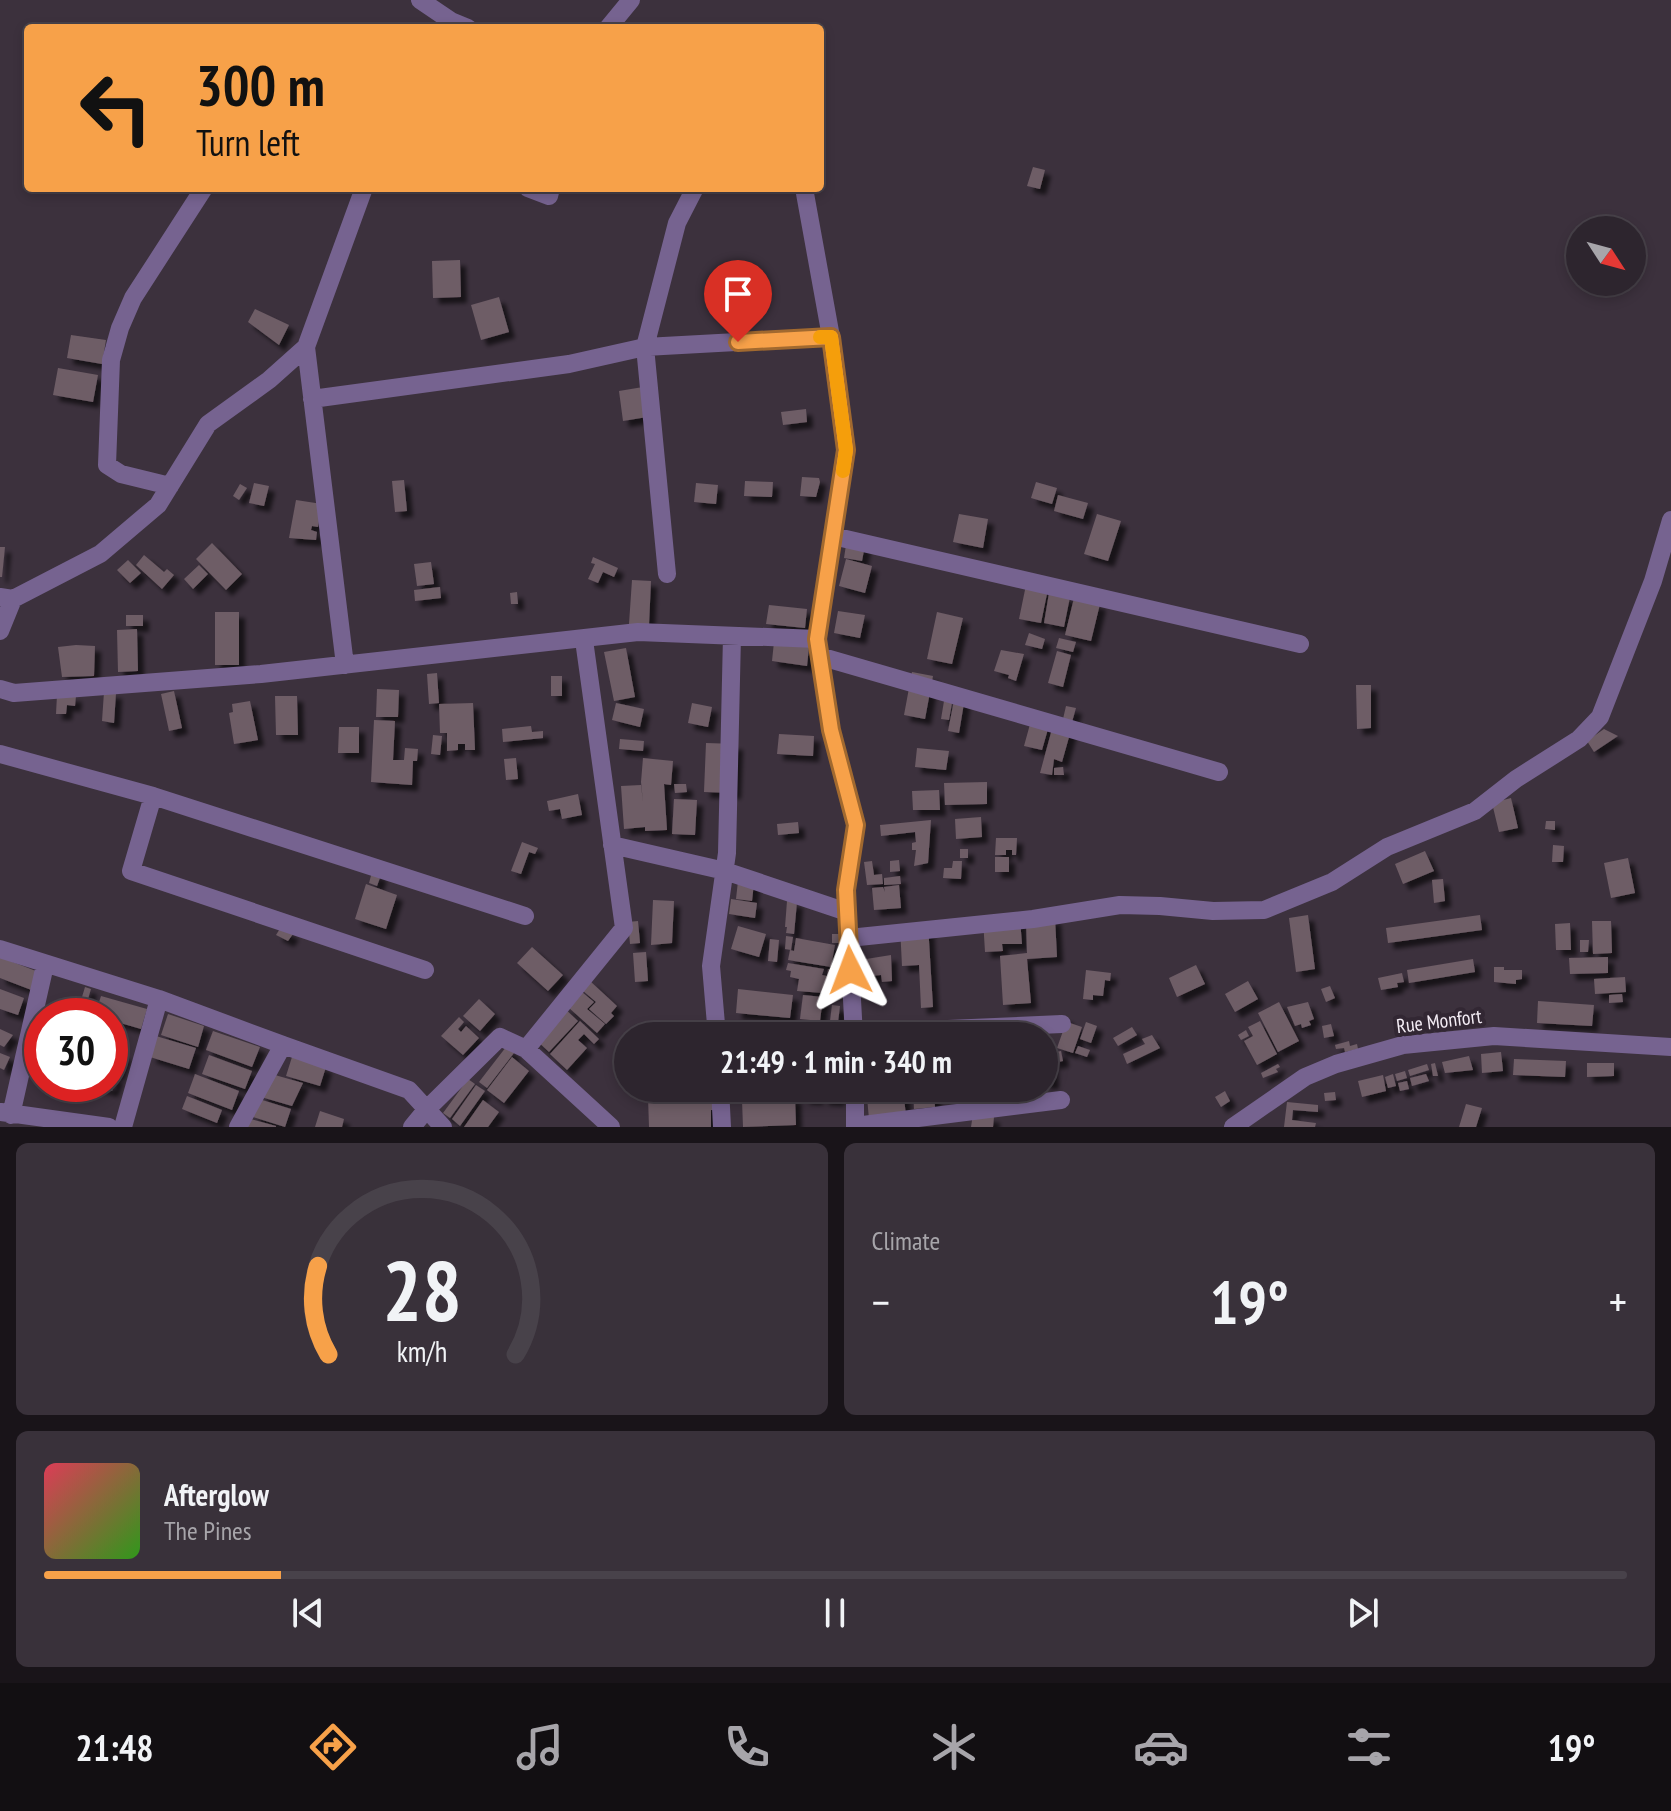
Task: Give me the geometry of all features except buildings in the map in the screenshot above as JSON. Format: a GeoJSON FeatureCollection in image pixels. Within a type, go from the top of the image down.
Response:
{"type":"FeatureCollection","features":[{"type":"Feature","properties":{"kind":"street"},"geometry":{"type":"LineString","coordinates":[[420,0],[452,24]]}},
{"type":"Feature","properties":{"kind":"street"},"geometry":{"type":"LineString","coordinates":[[611,24],[631,0]]}},
{"type":"Feature","properties":{"kind":"street"},"geometry":{"type":"LineString","coordinates":[[170,486],[121,474],[107,465],[111,360],[133,298],[201,192]]}},
{"type":"Feature","properties":{"kind":"street"},"geometry":{"type":"LineString","coordinates":[[345,665],[306,347],[363,192]]}},
{"type":"Feature","properties":{"kind":"street"},"geometry":{"type":"LineString","coordinates":[[667,574],[645,347],[677,223],[693,192]]}},
{"type":"Feature","properties":{"kind":"street"},"geometry":{"type":"LineString","coordinates":[[805,192],[831,337],[846,450],[818,647],[831,730],[856,825],[846,890],[853,1022]]}},
{"type":"Feature","properties":{"kind":"street"},"geometry":{"type":"LineString","coordinates":[[312,399],[569,364],[645,347],[831,337]]}},
{"type":"Feature","properties":{"kind":"street"},"geometry":{"type":"LineString","coordinates":[[0,631],[6,598],[100,554],[158,505],[208,424],[269,380],[306,347]]}},
{"type":"Feature","properties":{"kind":"street"},"geometry":{"type":"LineString","coordinates":[[849,938],[1033,919],[1120,905],[1213,911],[1264,910],[1332,882],[1387,847],[1475,811],[1516,779],[1579,739],[1600,717],[1653,581],[1671,520]]}},
{"type":"Feature","properties":{"kind":"street"},"geometry":{"type":"LineString","coordinates":[[833,536],[1300,644]]}},
{"type":"Feature","properties":{"kind":"street"},"geometry":{"type":"LineString","coordinates":[[0,689],[14,693],[345,665],[638,632],[732,636],[818,647],[1219,772]]}},
{"type":"Feature","properties":{"kind":"street"},"geometry":{"type":"LineString","coordinates":[[716,1022],[711,966],[725,871],[731,768],[732,636]]}},
{"type":"Feature","properties":{"kind":"street"},"geometry":{"type":"LineString","coordinates":[[526,1049],[624,928],[584,640]]}},
{"type":"Feature","properties":{"kind":"street"},"geometry":{"type":"LineString","coordinates":[[0,754],[153,796],[525,916]]}},
{"type":"Feature","properties":{"kind":"street"},"geometry":{"type":"LineString","coordinates":[[153,796],[131,871],[425,970]]}},
{"type":"Feature","properties":{"kind":"street"},"geometry":{"type":"LineString","coordinates":[[612,845],[725,871],[847,912]]}},
{"type":"Feature","properties":{"kind":"street"},"geometry":{"type":"LineString","coordinates":[[0,949],[159,999],[409,1090],[443,1127]]}},
{"type":"Feature","properties":{"kind":"street"},"geometry":{"type":"LineString","coordinates":[[45,965],[6,1114],[109,1127]]}},
{"type":"Feature","properties":{"kind":"street"},"geometry":{"type":"LineString","coordinates":[[123,1127],[159,999]]}},
{"type":"Feature","properties":{"kind":"street"},"geometry":{"type":"LineString","coordinates":[[1058,1024],[1062,1024]]}},
{"type":"Feature","properties":{"kind":"street","name":"Rue Monfort"},"geometry":{"type":"LineString","coordinates":[[1233,1127],[1305,1077],[1336,1064],[1403,1045],[1494,1036],[1671,1047]]}},
{"type":"Feature","properties":{"kind":"street"},"geometry":{"type":"LineString","coordinates":[[412,1127],[500,1037],[526,1049],[611,1127]]}},
{"type":"Feature","properties":{"kind":"street"},"geometry":{"type":"LineString","coordinates":[[238,1127],[283,1045]]}},
{"type":"Feature","properties":{"kind":"street"},"geometry":{"type":"LineString","coordinates":[[855,1102],[855,1127],[1061,1100]]}},
{"type":"Feature","properties":{"kind":"street"},"geometry":{"type":"LineString","coordinates":[[721,1102],[722,1127]]}},
{"type":"Feature","properties":{"kind":"slow traffic"},"geometry":{"type":"LineString","coordinates":[[820,337],[831,337],[846,450],[843,471]]}},
{"type":"Feature","properties":{"kind":"route"},"geometry":{"type":"LineString","coordinates":[[738,342],[831,337],[846,450],[817,639],[831,730],[856,825],[846,890],[850,970]]}}]}
